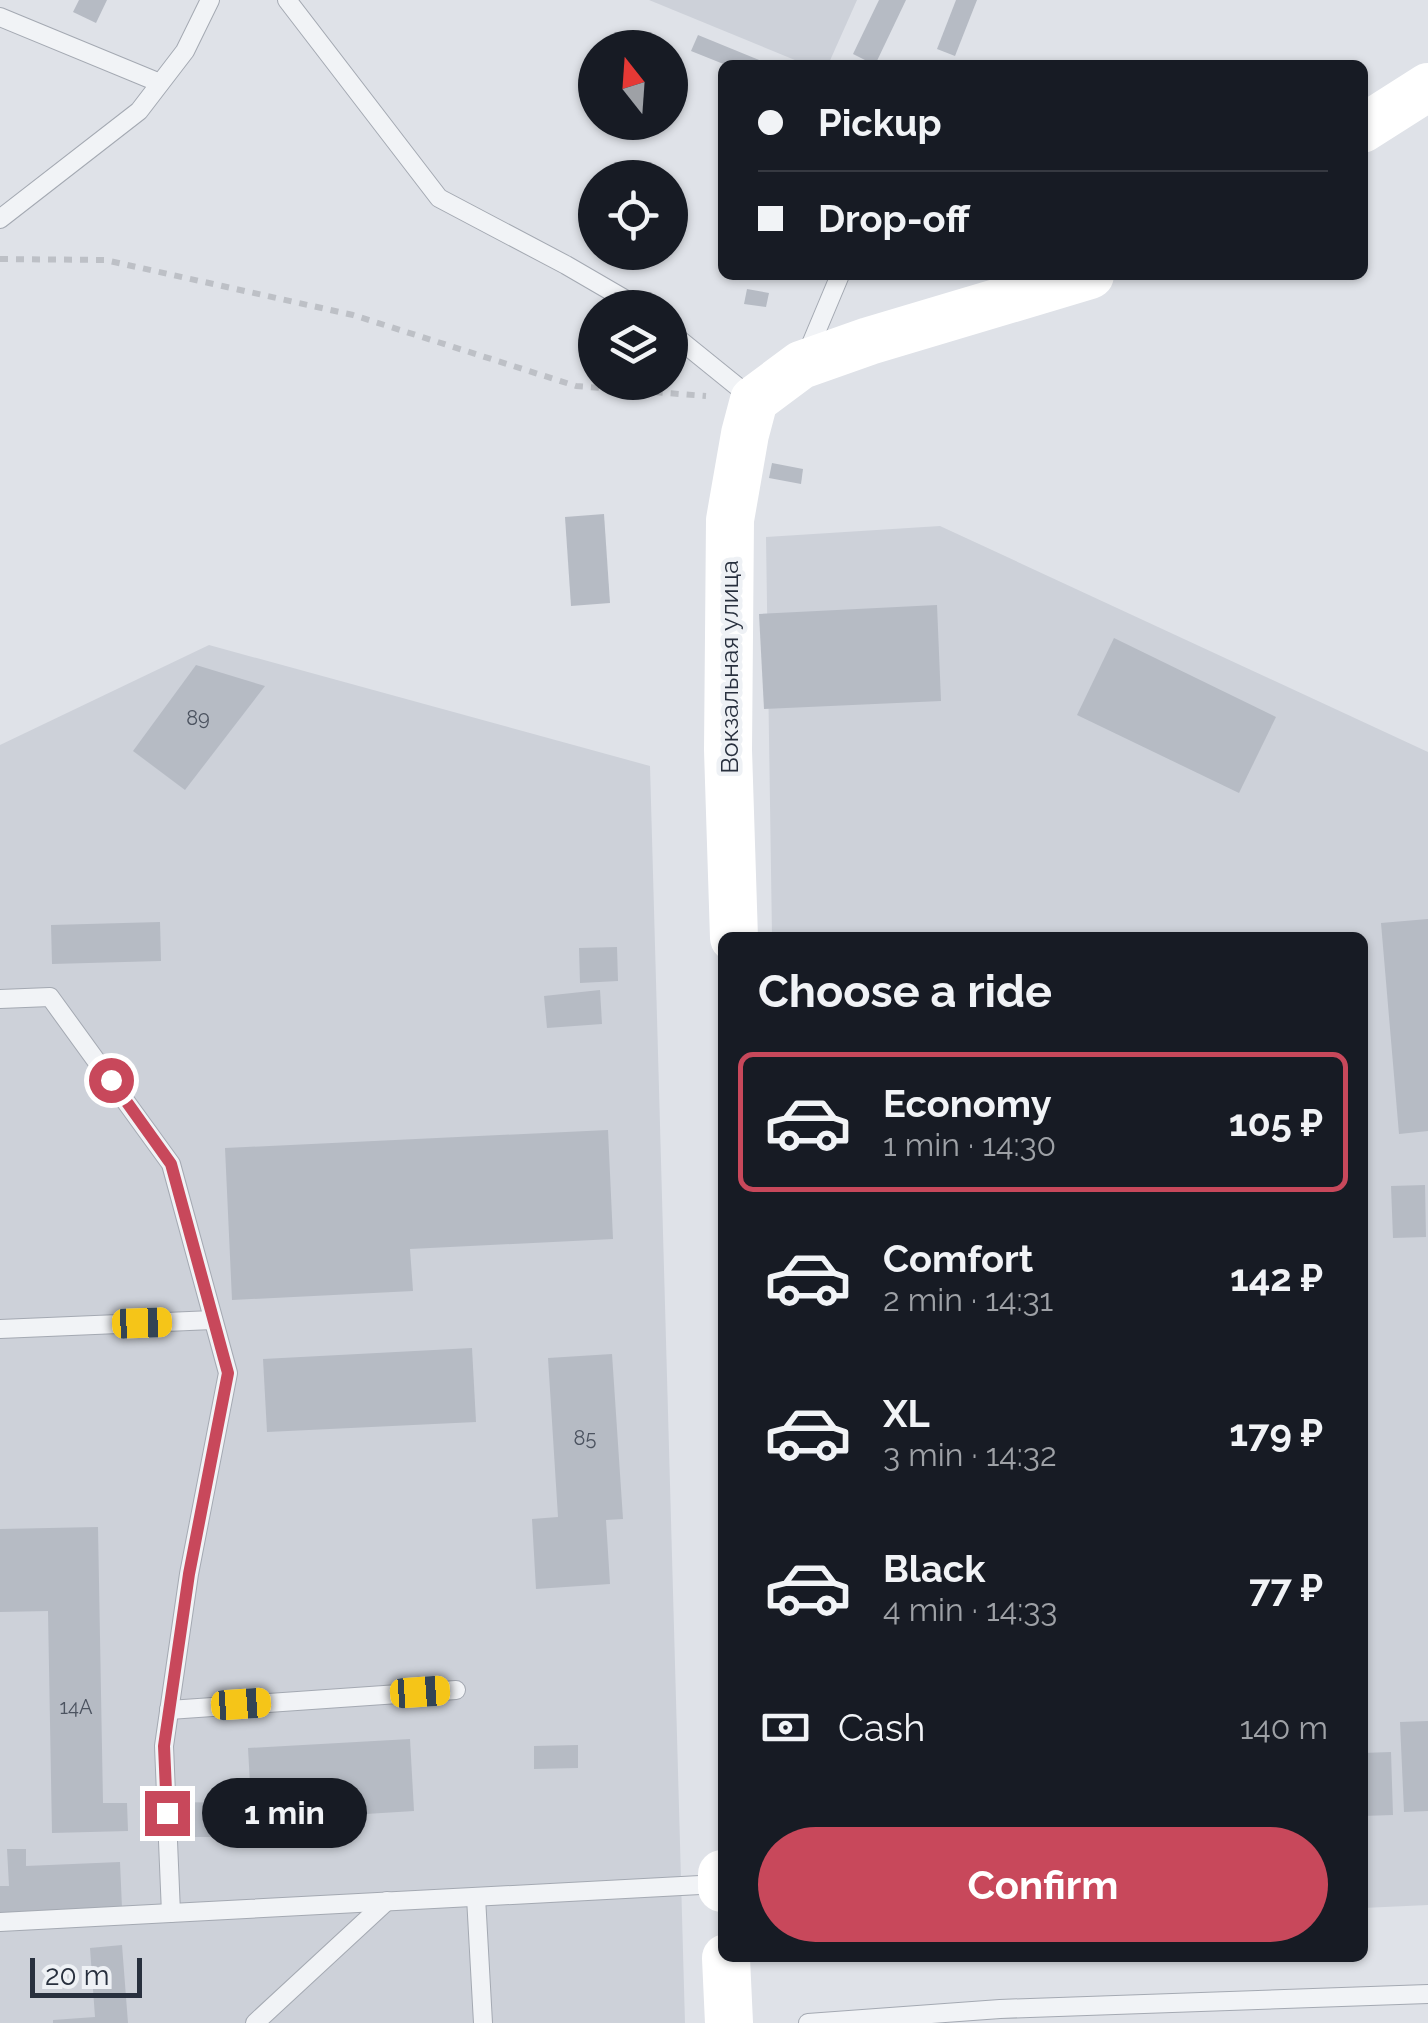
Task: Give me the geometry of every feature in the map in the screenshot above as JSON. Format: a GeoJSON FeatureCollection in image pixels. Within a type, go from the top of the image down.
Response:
{"type":"FeatureCollection","features":[{"type":"Feature","properties":{"kind":"street"},"geometry":{"type":"LineString","coordinates":[[1368,125],[1428,87]]}},
{"type":"Feature","properties":{"kind":"street"},"geometry":{"type":"LineString","coordinates":[[754,400],[802,366],[869,341],[1073,280]]}},
{"type":"Feature","properties":{"kind":"street","name":"Вокзальная улица"},"geometry":{"type":"LineString","coordinates":[[734,932],[728,750],[730,520],[754,400]]}},
{"type":"Feature","properties":{"kind":"street"},"geometry":{"type":"LineString","coordinates":[[726,1962],[729,2023]]}},
{"type":"Feature","properties":{"kind":"lane"},"geometry":{"type":"LineString","coordinates":[[0,218],[139,112],[185,51],[210,0]]}},
{"type":"Feature","properties":{"kind":"lane"},"geometry":{"type":"LineString","coordinates":[[287,0],[439,198],[609,290]]}},
{"type":"Feature","properties":{"kind":"lane"},"geometry":{"type":"LineString","coordinates":[[0,17],[160,83]]}},
{"type":"Feature","properties":{"kind":"lane"},"geometry":{"type":"LineString","coordinates":[[802,366],[838,280]]}},
{"type":"Feature","properties":{"kind":"lane"},"geometry":{"type":"LineString","coordinates":[[688,347],[754,400]]}},
{"type":"Feature","properties":{"kind":"lane"},"geometry":{"type":"LineString","coordinates":[[0,1000],[50,997],[171,1164],[228,1373],[189,1574],[164,1746],[172,1913]]}},
{"type":"Feature","properties":{"kind":"lane"},"geometry":{"type":"LineString","coordinates":[[0,1329],[213,1320]]}},
{"type":"Feature","properties":{"kind":"lane"},"geometry":{"type":"LineString","coordinates":[[169,1710],[456,1690]]}},
{"type":"Feature","properties":{"kind":"lane"},"geometry":{"type":"LineString","coordinates":[[0,1922],[718,1886]]}},
{"type":"Feature","properties":{"kind":"lane"},"geometry":{"type":"LineString","coordinates":[[476,1897],[483,2023]]}},
{"type":"Feature","properties":{"kind":"lane"},"geometry":{"type":"LineString","coordinates":[[255,2023],[387,1902]]}},
{"type":"Feature","properties":{"kind":"lane"},"geometry":{"type":"LineString","coordinates":[[808,2023],[1000,2008],[1428,1994]]}},
{"type":"Feature","properties":{"kind":"path"},"geometry":{"type":"LineString","coordinates":[[0,258],[105,260],[353,315],[576,386],[754,400]]}},
{"type":"Feature","properties":{"kind":"shaded area"},"geometry":{"type":"Polygon","coordinates":[[[649,0],[857,0],[830,60],[795,60],[649,0]]]}},
{"type":"Feature","properties":{"kind":"shaded area"},"geometry":{"type":"Polygon","coordinates":[[[940,526],[1428,752],[1428,1905],[1368,1908],[1368,932],[772,932],[766,537],[940,526]]]}},
{"type":"Feature","properties":{"kind":"shaded area"},"geometry":{"type":"Polygon","coordinates":[[[209,645],[650,766],[685,2023],[0,2023],[0,745],[209,645]]]}},
{"type":"Feature","properties":{"kind":"building"},"geometry":{"type":"Polygon","coordinates":[[[79,0],[107,0],[96,23],[73,12],[79,0]]]}},
{"type":"Feature","properties":{"kind":"building"},"geometry":{"type":"Polygon","coordinates":[[[879,0],[906,0],[877,60],[853,54],[879,0]]]}},
{"type":"Feature","properties":{"kind":"building"},"geometry":{"type":"Polygon","coordinates":[[[956,0],[977,0],[955,56],[937,49],[956,0]]]}},
{"type":"Feature","properties":{"kind":"building"},"geometry":{"type":"Polygon","coordinates":[[[698,35],[759,60],[718,62],[691,51],[698,35]]]}},
{"type":"Feature","properties":{"kind":"building"},"geometry":{"type":"Polygon","coordinates":[[[747,289],[769,293],[766,307],[744,304],[747,289]]]}},
{"type":"Feature","properties":{"kind":"building"},"geometry":{"type":"Polygon","coordinates":[[[772,463],[803,469],[801,484],[769,478],[772,463]]]}},
{"type":"Feature","properties":{"kind":"building"},"geometry":{"type":"Polygon","coordinates":[[[604,514],[610,603],[571,606],[565,517],[604,514]]]}},
{"type":"Feature","properties":{"kind":"building"},"geometry":{"type":"Polygon","coordinates":[[[937,605],[941,701],[764,709],[759,614],[937,605]]]}},
{"type":"Feature","properties":{"kind":"building"},"geometry":{"type":"Polygon","coordinates":[[[1114,638],[1276,717],[1239,793],[1077,715],[1114,638]]]}},
{"type":"Feature","properties":{"kind":"building"},"geometry":{"type":"Polygon","coordinates":[[[196,665],[265,686],[185,790],[133,751],[196,665]]]}},
{"type":"Feature","properties":{"kind":"building"},"geometry":{"type":"Polygon","coordinates":[[[1428,919],[1428,1131],[1399,1134],[1381,923],[1428,919]]]}},
{"type":"Feature","properties":{"kind":"building"},"geometry":{"type":"Polygon","coordinates":[[[160,922],[161,961],[52,964],[51,925],[160,922]]]}},
{"type":"Feature","properties":{"kind":"building"},"geometry":{"type":"Polygon","coordinates":[[[617,947],[618,981],[580,983],[579,948],[617,947]]]}},
{"type":"Feature","properties":{"kind":"building"},"geometry":{"type":"Polygon","coordinates":[[[600,990],[602,1024],[547,1028],[544,996],[600,990]]]}},
{"type":"Feature","properties":{"kind":"building"},"geometry":{"type":"Polygon","coordinates":[[[608,1130],[613,1239],[410,1249],[413,1291],[232,1300],[225,1148],[608,1130]]]}},
{"type":"Feature","properties":{"kind":"building"},"geometry":{"type":"Polygon","coordinates":[[[1425,1185],[1426,1237],[1393,1238],[1391,1186],[1425,1185]]]}},
{"type":"Feature","properties":{"kind":"building"},"geometry":{"type":"Polygon","coordinates":[[[472,1348],[476,1422],[267,1432],[263,1359],[472,1348]]]}},
{"type":"Feature","properties":{"kind":"building"},"geometry":{"type":"Polygon","coordinates":[[[612,1354],[623,1519],[606,1520],[610,1584],[536,1589],[532,1519],[558,1517],[548,1358],[612,1354]]]}},
{"type":"Feature","properties":{"kind":"building"},"geometry":{"type":"Polygon","coordinates":[[[98,1527],[103,1803],[127,1803],[128,1831],[52,1833],[48,1611],[0,1612],[0,1529],[98,1527]]]}},
{"type":"Feature","properties":{"kind":"building"},"geometry":{"type":"Polygon","coordinates":[[[1428,1721],[1428,1811],[1404,1812],[1400,1722],[1428,1721]]]}},
{"type":"Feature","properties":{"kind":"building"},"geometry":{"type":"Polygon","coordinates":[[[410,1739],[414,1811],[252,1821],[248,1748],[410,1739]]]}},
{"type":"Feature","properties":{"kind":"building"},"geometry":{"type":"Polygon","coordinates":[[[578,1745],[578,1768],[534,1769],[534,1746],[578,1745]]]}},
{"type":"Feature","properties":{"kind":"building"},"geometry":{"type":"Polygon","coordinates":[[[1391,1752],[1393,1815],[1368,1816],[1368,1753],[1391,1752]]]}},
{"type":"Feature","properties":{"kind":"building"},"geometry":{"type":"Polygon","coordinates":[[[177,1802],[236,1803],[236,1837],[176,1837],[177,1802]]]}},
{"type":"Feature","properties":{"kind":"building"},"geometry":{"type":"Polygon","coordinates":[[[7,1849],[26,1849],[26,1866],[120,1862],[122,1908],[0,1913],[0,1886],[9,1886],[7,1849]]]}},
{"type":"Feature","properties":{"kind":"building"},"geometry":{"type":"Polygon","coordinates":[[[122,1945],[128,2023],[53,2023],[95,2017],[90,1948],[122,1945]]]}},
{"type":"Feature","properties":{"kind":"route"},"geometry":{"type":"LineString","coordinates":[[111,1080],[171,1164],[228,1373],[189,1574],[164,1746],[167,1813]]}}]}
